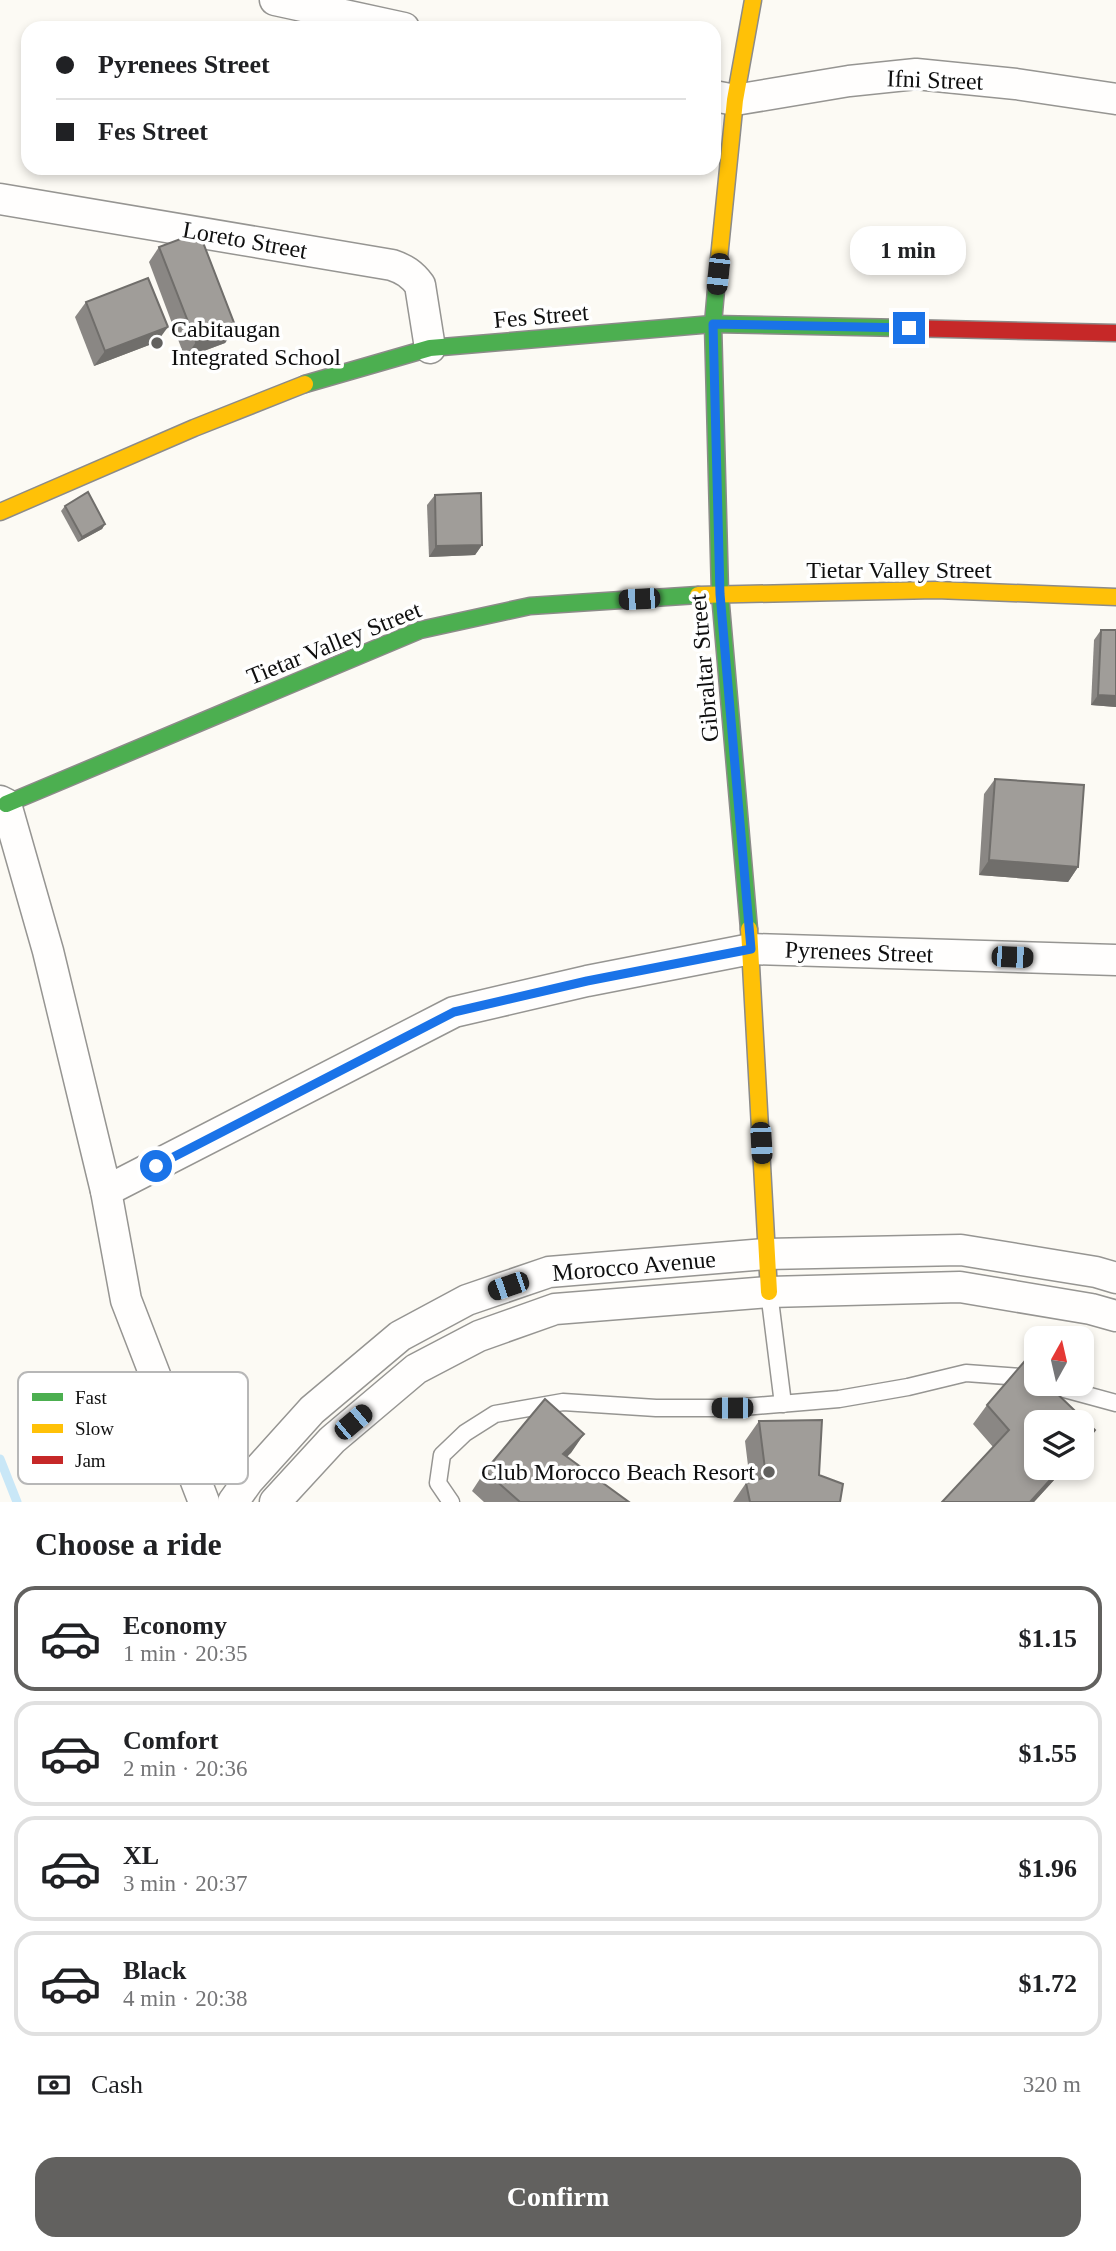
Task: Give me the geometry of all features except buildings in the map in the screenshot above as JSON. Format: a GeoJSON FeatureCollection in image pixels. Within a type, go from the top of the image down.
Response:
{"type":"FeatureCollection","features":[{"type":"Feature","properties":{"kind":"street"},"geometry":{"type":"LineString","coordinates":[[275,0],[372,21]]}},
{"type":"Feature","properties":{"kind":"street","name":"Gibraltar Street"},"geometry":{"type":"LineString","coordinates":[[721,160],[724,98],[753,0]]}},
{"type":"Feature","properties":{"kind":"street","name":"Ifni Street"},"geometry":{"type":"LineString","coordinates":[[724,98],[916,74],[1016,84],[1116,99]]}},
{"type":"Feature","properties":{"kind":"street","name":"Gibraltar Street"},"geometry":{"type":"LineString","coordinates":[[720,175],[713,324],[720,594],[751,949],[769,1292]]}},
{"type":"Feature","properties":{"kind":"street","name":"Loreto Street"},"geometry":{"type":"LineString","coordinates":[[0,199],[404,269],[420,285],[430,348]]}},
{"type":"Feature","properties":{"kind":"street","name":"Fes Street"},"geometry":{"type":"LineString","coordinates":[[0,512],[296,387],[430,348],[713,324],[1116,333]]}},
{"type":"Feature","properties":{"kind":"street","name":"Tietar Valley Street"},"geometry":{"type":"LineString","coordinates":[[3,803],[420,630],[530,606],[720,594],[936,590],[1116,597]]}},
{"type":"Feature","properties":{"kind":"street"},"geometry":{"type":"LineString","coordinates":[[3,803],[48,951],[106,1191],[126,1300],[154,1372]]}},
{"type":"Feature","properties":{"kind":"street","name":"Pyrenees Street"},"geometry":{"type":"LineString","coordinates":[[106,1191],[454,1012],[587,981],[751,949],[1116,960]]}},
{"type":"Feature","properties":{"kind":"street","name":"Morocco Avenue"},"geometry":{"type":"LineString","coordinates":[[248,1480],[312,1410],[400,1336],[467,1300],[549,1272],[766,1254],[961,1250],[1096,1272],[1116,1278]]}},
{"type":"Feature","properties":{"kind":"street"},"geometry":{"type":"LineString","coordinates":[[275,1502],[332,1440],[416,1369],[479,1336],[555,1309],[769,1292],[960,1287],[1091,1309],[1116,1316]]}},
{"type":"Feature","properties":{"kind":"street"},"geometry":{"type":"LineString","coordinates":[[197,1484],[204,1502]]}},
{"type":"Feature","properties":{"kind":"street","name":"Morocco Avenue"},"geometry":{"type":"LineString","coordinates":[[233,1502],[245,1484]]}},
{"type":"Feature","properties":{"kind":"lane"},"geometry":{"type":"LineString","coordinates":[[769,1292],[783,1404]]}},
{"type":"Feature","properties":{"kind":"lane"},"geometry":{"type":"LineString","coordinates":[[451,1502],[438,1483],[442,1455],[465,1433],[495,1414],[563,1402],[656,1408],[732,1408],[839,1399],[966,1373],[1024,1378]]}},
{"type":"Feature","properties":{"kind":"lane"},"geometry":{"type":"LineString","coordinates":[[1090,1396],[1116,1403]]}},
{"type":"Feature","properties":{"kind":"waterway"},"geometry":{"type":"LineString","coordinates":[[0,1459],[17,1502]]}},
{"type":"Feature","properties":{"kind":"traffic: fast"},"geometry":{"type":"LineString","coordinates":[[717,278],[713,324],[720,594],[749,929]]}},
{"type":"Feature","properties":{"kind":"traffic: fast"},"geometry":{"type":"LineString","coordinates":[[305,384],[430,348],[713,324],[904,328]]}},
{"type":"Feature","properties":{"kind":"traffic: fast"},"geometry":{"type":"LineString","coordinates":[[6,804],[420,630],[530,606],[698,595]]}},
{"type":"Feature","properties":{"kind":"traffic: slow"},"geometry":{"type":"LineString","coordinates":[[717,278],[735,100],[753,0]]}},
{"type":"Feature","properties":{"kind":"traffic: slow"},"geometry":{"type":"LineString","coordinates":[[0,512],[194,428],[305,384]]}},
{"type":"Feature","properties":{"kind":"traffic: slow"},"geometry":{"type":"LineString","coordinates":[[698,595],[936,590],[1116,597]]}},
{"type":"Feature","properties":{"kind":"traffic: slow"},"geometry":{"type":"LineString","coordinates":[[749,929],[769,1292]]}},
{"type":"Feature","properties":{"kind":"traffic: jam"},"geometry":{"type":"LineString","coordinates":[[904,328],[1116,333]]}},
{"type":"Feature","properties":{"kind":"place","name":"Cabitaugan Integrated School"},"geometry":{"type":"Point","coordinates":[157,343]}},
{"type":"Feature","properties":{"kind":"place","name":"Club Morocco Beach Resort"},"geometry":{"type":"Point","coordinates":[769,1472]}},
{"type":"Feature","properties":{"kind":"route"},"geometry":{"type":"LineString","coordinates":[[156,1166],[454,1012],[587,981],[751,949],[720,594],[713,324],[909,328]]}}]}
